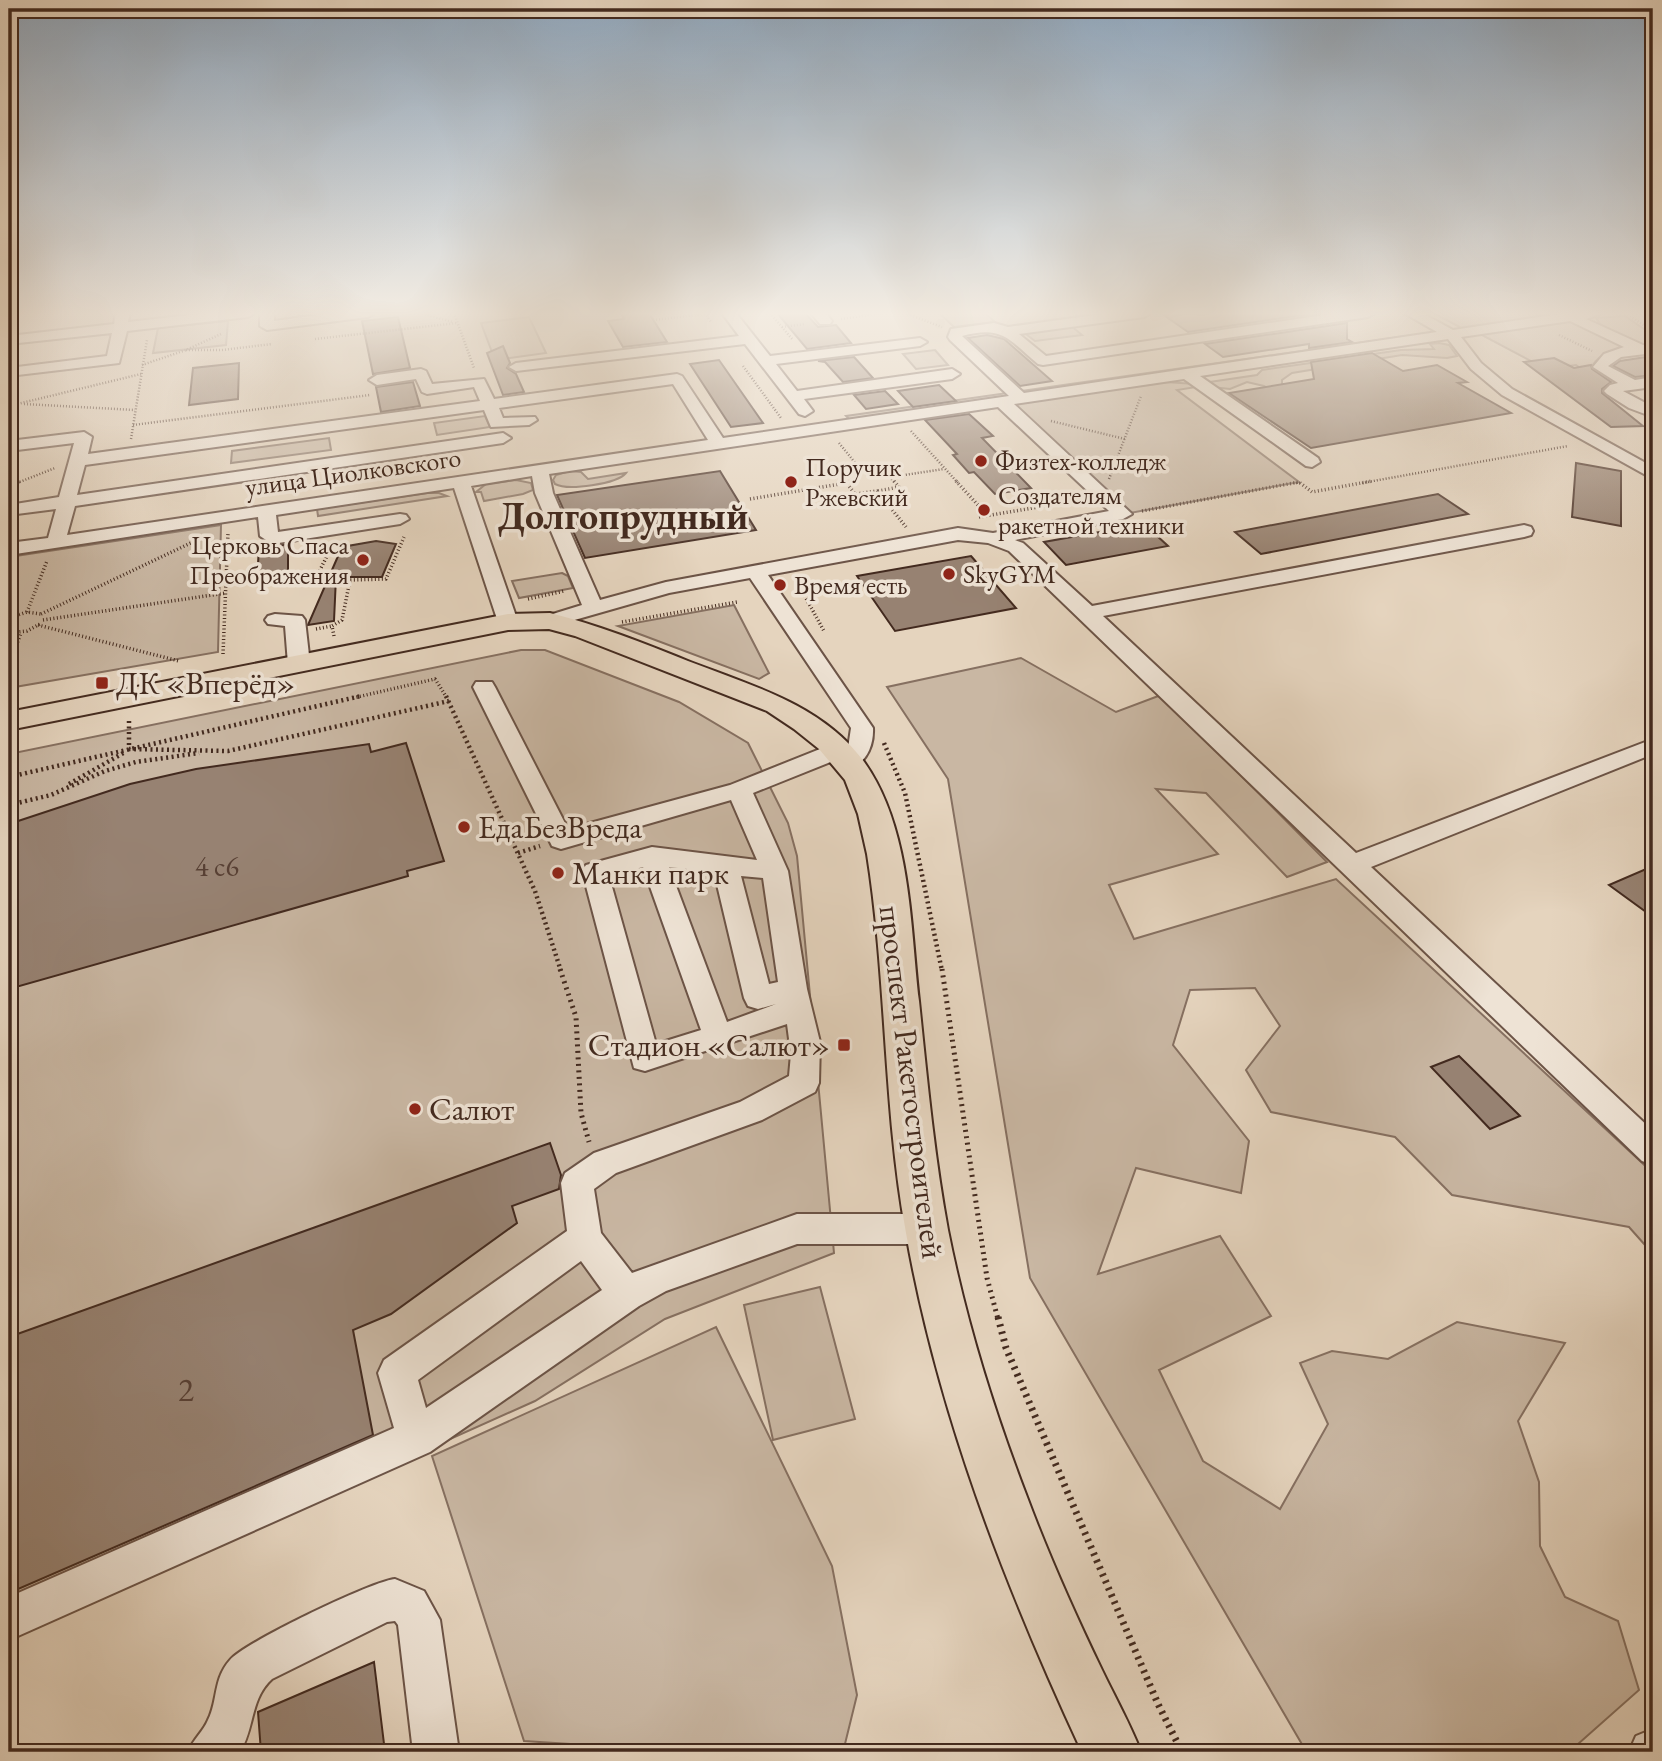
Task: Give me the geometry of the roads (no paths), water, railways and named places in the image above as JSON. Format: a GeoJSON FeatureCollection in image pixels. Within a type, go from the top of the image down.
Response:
{"type":"FeatureCollection","features":[{"type":"Feature","properties":{"kind":"main road","name":"проспект Ракетостроителей"},"geometry":{"type":"LineString","coordinates":[[9,721],[508,622],[550,621],[584,630],[777,705],[805,721],[843,755],[867,793],[885,863],[927,1229],[948,1330],[978,1434],[1010,1523],[1077,1681],[1112,1752]]}},
{"type":"Feature","properties":{"kind":"street"},"geometry":{"type":"LineString","coordinates":[[485,395],[517,474]]}},
{"type":"Feature","properties":{"kind":"street"},"geometry":{"type":"LineString","coordinates":[[76,461],[565,395]]}},
{"type":"Feature","properties":{"kind":"street"},"geometry":{"type":"LineString","coordinates":[[687,395],[719,444]]}},
{"type":"Feature","properties":{"kind":"street"},"geometry":{"type":"LineString","coordinates":[[800,395],[794,396],[818,429]]}},
{"type":"Feature","properties":{"kind":"street"},"geometry":{"type":"LineString","coordinates":[[550,621],[666,588],[755,571],[958,534],[1001,537],[1123,514],[1004,395]]}},
{"type":"Feature","properties":{"kind":"street","name":"улица Циолковского"},"geometry":{"type":"LineString","coordinates":[[9,549],[52,550],[267,511],[1065,395]]}},
{"type":"Feature","properties":{"kind":"street"},"geometry":{"type":"LineString","coordinates":[[1217,395],[1312,462]]}},
{"type":"Feature","properties":{"kind":"street"},"geometry":{"type":"LineString","coordinates":[[1512,395],[1653,474]]}},
{"type":"Feature","properties":{"kind":"street"},"geometry":{"type":"LineString","coordinates":[[1619,395],[1653,412]]}},
{"type":"Feature","properties":{"kind":"street"},"geometry":{"type":"LineString","coordinates":[[9,510],[500,431],[529,420]]}},
{"type":"Feature","properties":{"kind":"street"},"geometry":{"type":"LineString","coordinates":[[156,450],[161,429]]}},
{"type":"Feature","properties":{"kind":"street"},"geometry":{"type":"LineString","coordinates":[[9,446],[84,437],[52,550]]}},
{"type":"Feature","properties":{"kind":"street"},"geometry":{"type":"LineString","coordinates":[[539,471],[544,492],[593,607]]}},
{"type":"Feature","properties":{"kind":"street"},"geometry":{"type":"LineString","coordinates":[[461,482],[508,622]]}},
{"type":"Feature","properties":{"kind":"street"},"geometry":{"type":"LineString","coordinates":[[267,511],[269,536],[272,538],[400,519]]}},
{"type":"Feature","properties":{"kind":"street"},"geometry":{"type":"LineString","coordinates":[[1088,613],[1524,531]]}},
{"type":"Feature","properties":{"kind":"street"},"geometry":{"type":"LineString","coordinates":[[1001,537],[1016,547],[1088,613],[1653,1151]]}},
{"type":"Feature","properties":{"kind":"street"},"geometry":{"type":"LineString","coordinates":[[484,687],[561,840],[739,790],[843,755],[859,753],[863,742],[862,728],[755,571]]}},
{"type":"Feature","properties":{"kind":"street"},"geometry":{"type":"LineString","coordinates":[[275,620],[295,620],[299,664]]}},
{"type":"Feature","properties":{"kind":"street"},"geometry":{"type":"LineString","coordinates":[[1350,865],[1653,746]]}},
{"type":"Feature","properties":{"kind":"street"},"geometry":{"type":"LineString","coordinates":[[626,1294],[586,1238],[577,1183],[605,1163],[751,1111],[804,1083],[806,1048],[775,871],[739,790]]}},
{"type":"Feature","properties":{"kind":"street"},"geometry":{"type":"LineString","coordinates":[[775,871],[652,856],[595,871],[645,1059],[718,1037],[796,999]]}},
{"type":"Feature","properties":{"kind":"street"},"geometry":{"type":"LineString","coordinates":[[652,856],[718,1037]]}},
{"type":"Feature","properties":{"kind":"street"},"geometry":{"type":"LineString","coordinates":[[726,867],[758,998],[796,999]]}},
{"type":"Feature","properties":{"kind":"street"},"geometry":{"type":"LineString","coordinates":[[9,1619],[416,1438],[626,1294],[655,1279],[797,1229],[927,1229]]}},
{"type":"Feature","properties":{"kind":"street"},"geometry":{"type":"LineString","coordinates":[[416,1438],[397,1373],[586,1238]]}},
{"type":"Feature","properties":{"kind":"street"},"geometry":{"type":"LineString","coordinates":[[211,1752],[222,1740],[229,1726],[232,1698],[247,1672],[257,1664],[383,1602],[394,1600],[403,1601],[413,1608],[419,1620],[436,1752]]}},
{"type":"Feature","properties":{"kind":"place","name":"Физтех-колледж"},"geometry":{"type":"Point","coordinates":[981,461]}},
{"type":"Feature","properties":{"kind":"place","name":"Поручик Ржевский"},"geometry":{"type":"Point","coordinates":[791,482]}},
{"type":"Feature","properties":{"kind":"place","name":"Создателям ракетной техники"},"geometry":{"type":"Point","coordinates":[984,510]}},
{"type":"Feature","properties":{"kind":"place","name":"Церковь Спаса Преображения"},"geometry":{"type":"Point","coordinates":[363,560]}},
{"type":"Feature","properties":{"kind":"place","name":"SkyGYM"},"geometry":{"type":"Point","coordinates":[949,574]}},
{"type":"Feature","properties":{"kind":"place","name":"Время есть"},"geometry":{"type":"Point","coordinates":[780,585]}},
{"type":"Feature","properties":{"kind":"place","name":"ДК «Вперёд»"},"geometry":{"type":"Point","coordinates":[102,683]}},
{"type":"Feature","properties":{"kind":"place","name":"ЕдаБезВреда"},"geometry":{"type":"Point","coordinates":[464,827]}},
{"type":"Feature","properties":{"kind":"place","name":"Манки парк"},"geometry":{"type":"Point","coordinates":[558,873]}},
{"type":"Feature","properties":{"kind":"place","name":"Стадион «Салют»"},"geometry":{"type":"Point","coordinates":[844,1045]}},
{"type":"Feature","properties":{"kind":"place","name":"Салют"},"geometry":{"type":"Point","coordinates":[415,1109]}},
{"type":"Feature","properties":{"kind":"district","name":"Долгопрудный"},"geometry":{"type":"Point","coordinates":[623,516]}}]}
